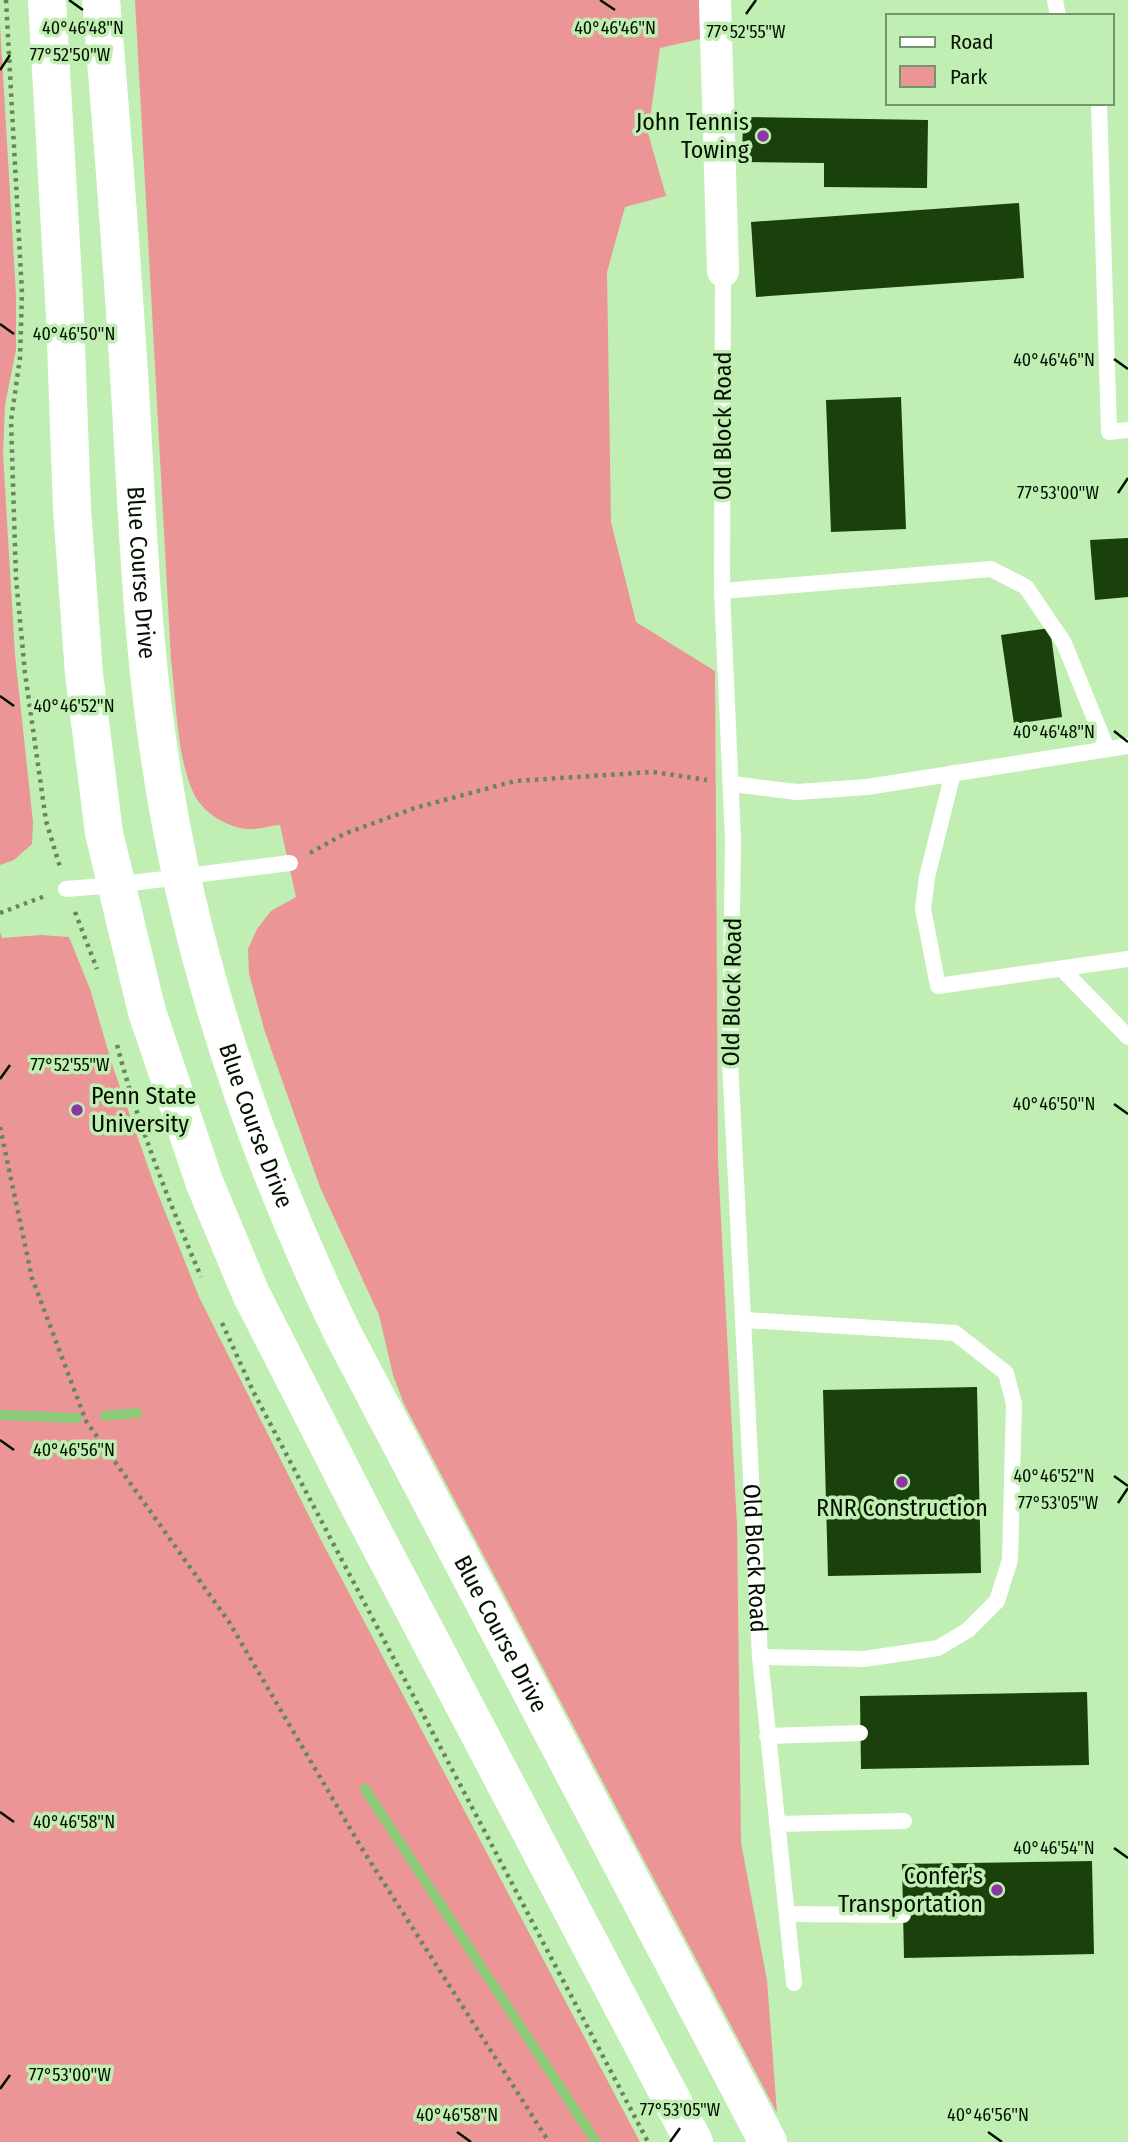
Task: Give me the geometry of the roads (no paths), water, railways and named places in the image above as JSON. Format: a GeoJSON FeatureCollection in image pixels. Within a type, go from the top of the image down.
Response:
{"type":"FeatureCollection","features":[{"type":"Feature","properties":{"kind":"main road"},"geometry":{"type":"LineString","coordinates":[[47,0],[65,316],[72,509],[84,674],[104,833],[147,1012],[205,1184],[251,1294],[694,2142]]}},
{"type":"Feature","properties":{"kind":"main road","name":"Blue Course Drive"},"geometry":{"type":"LineString","coordinates":[[101,0],[114,155],[143,608],[159,752],[195,938],[229,1055],[268,1168],[316,1278],[466,1570],[768,2142]]}},
{"type":"Feature","properties":{"kind":"street","name":"Old Block Road"},"geometry":{"type":"LineString","coordinates":[[715,0],[723,271]]}},
{"type":"Feature","properties":{"kind":"lane"},"geometry":{"type":"LineString","coordinates":[[1099,105],[1108,432],[1128,430]]}},
{"type":"Feature","properties":{"kind":"lane","name":"Old Block Road"},"geometry":{"type":"LineString","coordinates":[[723,271],[722,591],[732,784],[730,1061],[760,1657],[794,1983]]}},
{"type":"Feature","properties":{"kind":"lane"},"geometry":{"type":"LineString","coordinates":[[722,591],[991,569],[1026,587],[1064,643],[1107,749]]}},
{"type":"Feature","properties":{"kind":"lane"},"geometry":{"type":"LineString","coordinates":[[732,784],[797,792],[867,787],[1128,746]]}},
{"type":"Feature","properties":{"kind":"lane"},"geometry":{"type":"LineString","coordinates":[[953,773],[927,877],[923,909],[938,986],[1128,959]]}},
{"type":"Feature","properties":{"kind":"lane"},"geometry":{"type":"LineString","coordinates":[[66,889],[290,863]]}},
{"type":"Feature","properties":{"kind":"lane"},"geometry":{"type":"LineString","coordinates":[[1062,969],[1128,1037]]}},
{"type":"Feature","properties":{"kind":"lane"},"geometry":{"type":"LineString","coordinates":[[744,1320],[955,1333],[1006,1373],[1014,1404],[1010,1560],[997,1601],[968,1630],[939,1648],[864,1659],[760,1657]]}},
{"type":"Feature","properties":{"kind":"lane"},"geometry":{"type":"LineString","coordinates":[[767,1736],[860,1733]]}},
{"type":"Feature","properties":{"kind":"lane"},"geometry":{"type":"LineString","coordinates":[[776,1824],[904,1821]]}},
{"type":"Feature","properties":{"kind":"lane"},"geometry":{"type":"LineString","coordinates":[[787,1914],[903,1915]]}},
{"type":"Feature","properties":{"kind":"waterway"},"geometry":{"type":"LineString","coordinates":[[105,1416],[137,1413]]}},
{"type":"Feature","properties":{"kind":"waterway"},"geometry":{"type":"LineString","coordinates":[[0,1415],[77,1418]]}},
{"type":"Feature","properties":{"kind":"waterway"},"geometry":{"type":"LineString","coordinates":[[365,1789],[596,2142]]}},
{"type":"Feature","properties":{"kind":"place","name":"John Tennis Towing"},"geometry":{"type":"Point","coordinates":[763,136]}},
{"type":"Feature","properties":{"kind":"place","name":"Penn State University"},"geometry":{"type":"Point","coordinates":[77,1110]}},
{"type":"Feature","properties":{"kind":"place","name":"RNR Construction"},"geometry":{"type":"Point","coordinates":[902,1482]}},
{"type":"Feature","properties":{"kind":"place","name":"Confer's Transportation"},"geometry":{"type":"Point","coordinates":[997,1890]}}]}
